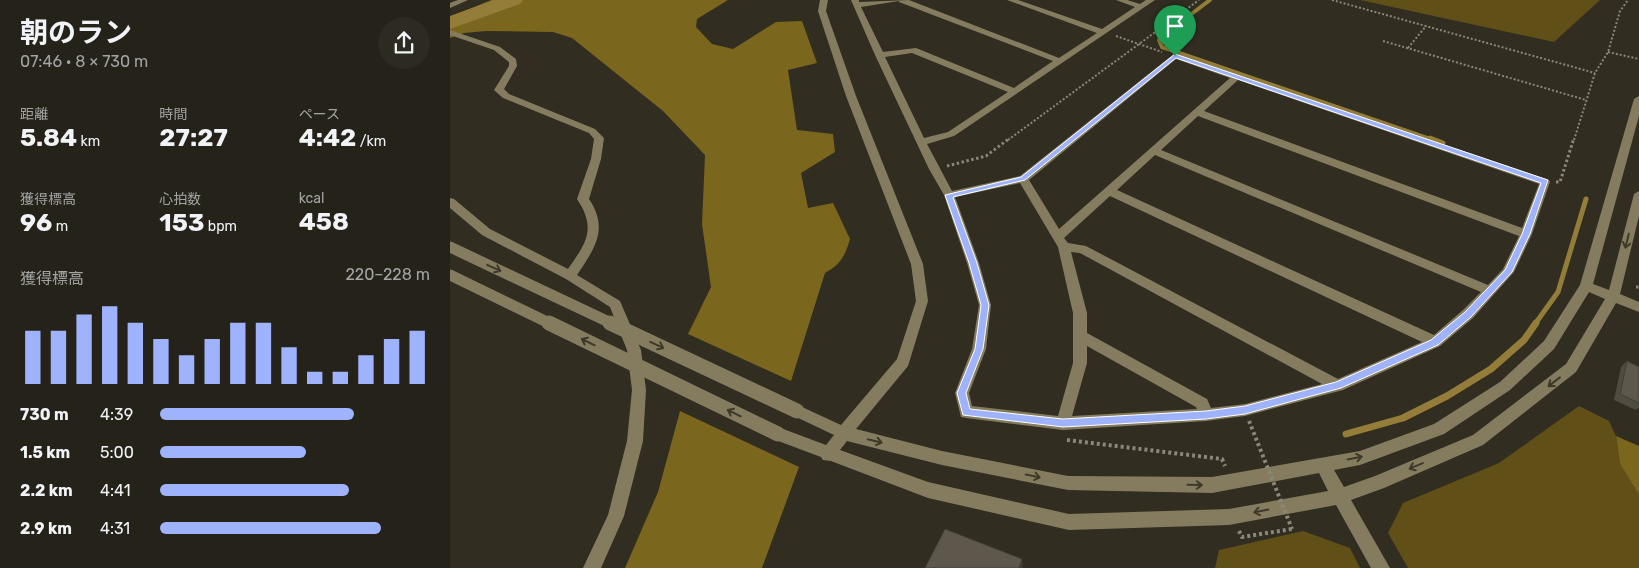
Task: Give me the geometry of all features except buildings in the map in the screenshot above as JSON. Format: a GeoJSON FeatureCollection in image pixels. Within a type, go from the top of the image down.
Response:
{"type":"FeatureCollection","features":[{"type":"Feature","properties":{"kind":"street"},"geometry":{"type":"LineString","coordinates":[[450,6],[464,0]]}},
{"type":"Feature","properties":{"kind":"street"},"geometry":{"type":"LineString","coordinates":[[824,0],[822,11],[851,96],[917,264],[922,301],[903,362],[861,410],[828,454]]}},
{"type":"Feature","properties":{"kind":"street"},"geometry":{"type":"LineString","coordinates":[[896,0],[856,2],[879,55],[934,169],[949,195],[973,263],[985,305],[979,349],[962,393],[966,412],[1063,423],[1206,415],[1245,410],[1338,386],[1434,342],[1468,314],[1508,272],[1526,234],[1545,182],[1175,56],[1023,179],[949,195]]}},
{"type":"Feature","properties":{"kind":"street"},"geometry":{"type":"LineString","coordinates":[[902,0],[1060,61]]}},
{"type":"Feature","properties":{"kind":"street"},"geometry":{"type":"LineString","coordinates":[[1010,0],[1103,32]]}},
{"type":"Feature","properties":{"kind":"street"},"geometry":{"type":"LineString","coordinates":[[1120,0],[1141,6]]}},
{"type":"Feature","properties":{"kind":"street"},"geometry":{"type":"LineString","coordinates":[[922,142],[951,134],[1150,0]]}},
{"type":"Feature","properties":{"kind":"street"},"geometry":{"type":"LineString","coordinates":[[450,32],[502,50],[513,61],[513,66],[499,90],[506,96],[592,131],[599,138],[599,152],[583,199],[593,216],[592,233],[588,248],[570,276]]}},
{"type":"Feature","properties":{"kind":"street"},"geometry":{"type":"LineString","coordinates":[[879,55],[913,50],[1015,91]]}},
{"type":"Feature","properties":{"kind":"street"},"geometry":{"type":"LineString","coordinates":[[1061,241],[1109,191],[1236,77]]}},
{"type":"Feature","properties":{"kind":"street"},"geometry":{"type":"LineString","coordinates":[[450,247],[844,433],[942,458],[1068,483],[1212,485],[1360,458],[1439,429],[1505,386],[1549,345],[1586,286],[1639,99]]}},
{"type":"Feature","properties":{"kind":"street"},"geometry":{"type":"LineString","coordinates":[[1197,112],[1526,234]]}},
{"type":"Feature","properties":{"kind":"street"},"geometry":{"type":"LineString","coordinates":[[1154,151],[1490,291]]}},
{"type":"Feature","properties":{"kind":"street"},"geometry":{"type":"LineString","coordinates":[[1023,179],[1061,241],[1080,313],[1080,364],[1063,423]]}},
{"type":"Feature","properties":{"kind":"street"},"geometry":{"type":"LineString","coordinates":[[1109,191],[1434,342]]}},
{"type":"Feature","properties":{"kind":"street"},"geometry":{"type":"LineString","coordinates":[[450,274],[778,434],[928,490],[1069,522],[1229,517],[1341,496],[1378,483],[1478,440],[1571,368],[1613,297],[1639,194]]}},
{"type":"Feature","properties":{"kind":"street"},"geometry":{"type":"LineString","coordinates":[[450,202],[486,232],[570,276],[615,304],[634,350],[638,390],[635,441],[616,516],[592,568]]}},
{"type":"Feature","properties":{"kind":"street"},"geometry":{"type":"LineString","coordinates":[[1061,241],[1082,249],[1338,386]]}},
{"type":"Feature","properties":{"kind":"street"},"geometry":{"type":"LineString","coordinates":[[1586,286],[1639,308]]}},
{"type":"Feature","properties":{"kind":"street"},"geometry":{"type":"LineString","coordinates":[[1080,336],[1202,403],[1206,415]]}},
{"type":"Feature","properties":{"kind":"street"},"geometry":{"type":"LineString","coordinates":[[1322,464],[1381,568]]}},
{"type":"Feature","properties":{"kind":"path"},"geometry":{"type":"LineString","coordinates":[[934,169],[986,156],[1198,0]]}},
{"type":"Feature","properties":{"kind":"path"},"geometry":{"type":"LineString","coordinates":[[1332,0],[1595,73]]}},
{"type":"Feature","properties":{"kind":"path"},"geometry":{"type":"LineString","coordinates":[[1545,182],[1560,182],[1595,73],[1608,52],[1620,11],[1628,0]]}},
{"type":"Feature","properties":{"kind":"path"},"geometry":{"type":"LineString","coordinates":[[1408,48],[1426,26]]}},
{"type":"Feature","properties":{"kind":"path"},"geometry":{"type":"LineString","coordinates":[[1103,32],[1175,56]]}},
{"type":"Feature","properties":{"kind":"path"},"geometry":{"type":"LineString","coordinates":[[1383,41],[1586,100]]}},
{"type":"Feature","properties":{"kind":"path"},"geometry":{"type":"LineString","coordinates":[[1608,52],[1639,60]]}},
{"type":"Feature","properties":{"kind":"path"},"geometry":{"type":"LineString","coordinates":[[1237,528],[1242,537],[1292,529],[1249,421]]}},
{"type":"Feature","properties":{"kind":"path"},"geometry":{"type":"LineString","coordinates":[[1063,423],[1053,438],[1222,459],[1225,466]]}},
{"type":"Feature","properties":{"kind":"shaded area"},"geometry":{"type":"Polygon","coordinates":[[[491,0],[728,0],[697,19],[696,27],[712,44],[733,49],[776,22],[802,21],[817,63],[788,70],[797,130],[833,134],[835,152],[801,173],[808,208],[833,203],[850,239],[842,259],[825,273],[791,381],[688,334],[711,287],[702,224],[705,155],[663,111],[572,38],[553,32],[486,31],[464,33],[450,38],[450,17],[491,0]]]}},
{"type":"Feature","properties":{"kind":"shaded area"},"geometry":{"type":"Polygon","coordinates":[[[1360,0],[1600,0],[1554,42],[1360,0]]]}},
{"type":"Feature","properties":{"kind":"shaded area"},"geometry":{"type":"Polygon","coordinates":[[[1579,406],[1609,421],[1616,436],[1620,464],[1639,495],[1639,568],[1408,568],[1388,533],[1403,503],[1499,463],[1579,406]]]}},
{"type":"Feature","properties":{"kind":"shaded area"},"geometry":{"type":"Polygon","coordinates":[[[680,411],[799,467],[762,568],[625,568],[658,492],[680,411]]]}},
{"type":"Feature","properties":{"kind":"shaded area"},"geometry":{"type":"Polygon","coordinates":[[[1616,436],[1639,446],[1639,495],[1620,464],[1616,436]]]}},
{"type":"Feature","properties":{"kind":"shaded area"},"geometry":{"type":"Polygon","coordinates":[[[1303,531],[1350,548],[1360,568],[1215,568],[1219,550],[1303,531]]]}},
{"type":"Feature","properties":{"kind":"waterway"},"geometry":{"type":"LineString","coordinates":[[450,23],[513,0]]}},
{"type":"Feature","properties":{"kind":"waterway"},"geometry":{"type":"LineString","coordinates":[[1210,0],[1161,37],[1159,40],[1162,47],[1433,140]]}},
{"type":"Feature","properties":{"kind":"waterway"},"geometry":{"type":"LineString","coordinates":[[1430,138],[1443,143]]}},
{"type":"Feature","properties":{"kind":"waterway"},"geometry":{"type":"LineString","coordinates":[[1535,324],[1558,292],[1586,199]]}},
{"type":"Feature","properties":{"kind":"waterway"},"geometry":{"type":"LineString","coordinates":[[1346,434],[1403,418],[1447,396],[1491,369],[1524,340],[1536,323]]}},
{"type":"Feature","properties":{"kind":"route"},"geometry":{"type":"LineString","coordinates":[[1175,56],[1545,182],[1526,234],[1508,272],[1468,314],[1434,342],[1338,386],[1245,410],[1206,415],[1063,423],[966,412],[962,393],[979,349],[985,305],[973,263],[949,195],[1023,179],[1175,56]]}}]}
